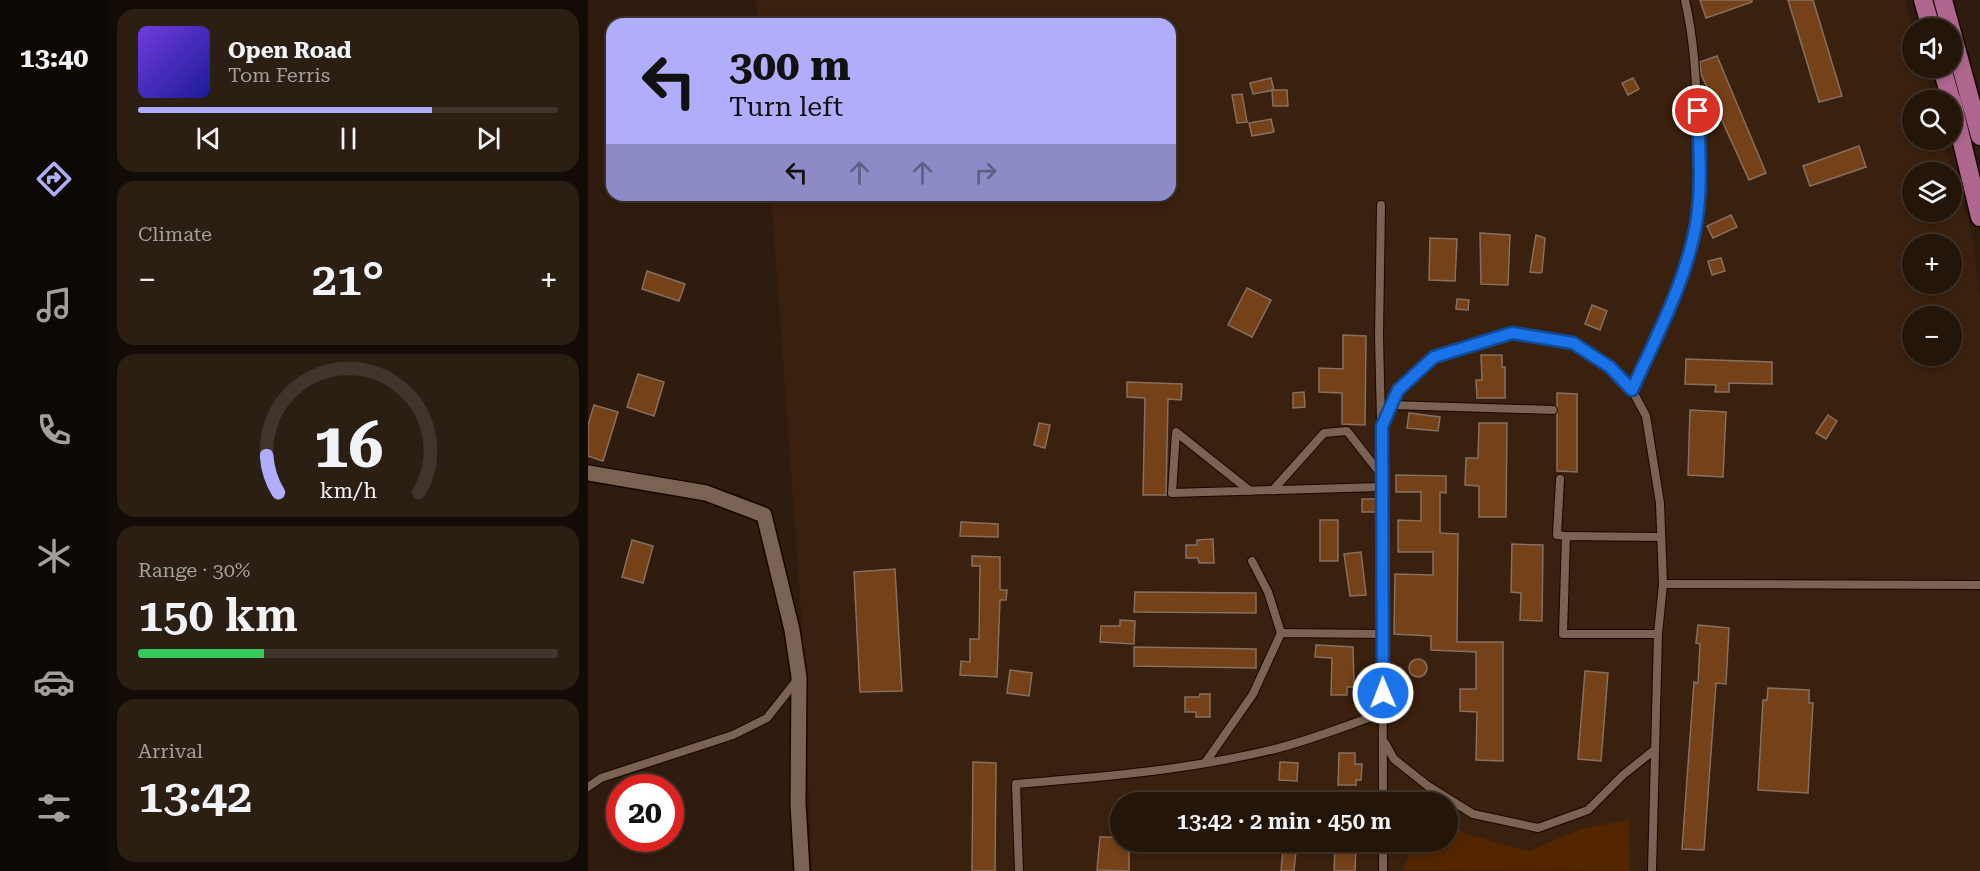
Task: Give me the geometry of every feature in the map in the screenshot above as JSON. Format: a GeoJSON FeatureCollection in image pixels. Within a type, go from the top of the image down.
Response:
{"type":"FeatureCollection","features":[{"type":"Feature","properties":{"kind":"main road"},"geometry":{"type":"LineString","coordinates":[[1923,0],[1928,18]]}},
{"type":"Feature","properties":{"kind":"main road"},"geometry":{"type":"LineString","coordinates":[[1943,0],[1979,129]]}},
{"type":"Feature","properties":{"kind":"main road"},"geometry":{"type":"LineString","coordinates":[[1962,135],[1977,182],[1980,217]]}},
{"type":"Feature","properties":{"kind":"street"},"geometry":{"type":"LineString","coordinates":[[588,473],[706,493],[764,515],[792,630],[799,677],[798,804],[802,871]]}},
{"type":"Feature","properties":{"kind":"lane"},"geometry":{"type":"LineString","coordinates":[[1632,390],[1677,285],[1697,218],[1700,157],[1695,43],[1686,0]]}},
{"type":"Feature","properties":{"kind":"lane"},"geometry":{"type":"LineString","coordinates":[[1381,205],[1379,336],[1382,426],[1380,488],[1383,792]]}},
{"type":"Feature","properties":{"kind":"lane"},"geometry":{"type":"LineString","coordinates":[[1382,426],[1398,390],[1434,357],[1512,333],[1573,343],[1610,367],[1632,390],[1646,416],[1660,503],[1663,585],[1658,634],[1653,751],[1652,871]]}},
{"type":"Feature","properties":{"kind":"lane"},"geometry":{"type":"LineString","coordinates":[[1391,405],[1553,410]]}},
{"type":"Feature","properties":{"kind":"lane"},"geometry":{"type":"LineString","coordinates":[[1274,490],[1324,433],[1347,431],[1380,473]]}},
{"type":"Feature","properties":{"kind":"lane"},"geometry":{"type":"LineString","coordinates":[[1250,491],[1176,432],[1172,493],[1380,488]]}},
{"type":"Feature","properties":{"kind":"lane"},"geometry":{"type":"LineString","coordinates":[[1560,479],[1557,535],[1660,537]]}},
{"type":"Feature","properties":{"kind":"lane"},"geometry":{"type":"LineString","coordinates":[[1566,536],[1563,634],[1658,634]]}},
{"type":"Feature","properties":{"kind":"lane"},"geometry":{"type":"LineString","coordinates":[[1205,763],[1253,694],[1281,633],[1268,592],[1252,561]]}},
{"type":"Feature","properties":{"kind":"lane"},"geometry":{"type":"LineString","coordinates":[[1663,585],[1980,585]]}},
{"type":"Feature","properties":{"kind":"lane"},"geometry":{"type":"LineString","coordinates":[[1281,633],[1382,634]]}},
{"type":"Feature","properties":{"kind":"lane"},"geometry":{"type":"LineString","coordinates":[[588,787],[602,778],[733,735],[767,718],[799,677]]}},
{"type":"Feature","properties":{"kind":"lane"},"geometry":{"type":"LineString","coordinates":[[1019,871],[1016,784],[1205,763],[1277,748],[1383,713]]}},
{"type":"Feature","properties":{"kind":"lane"},"geometry":{"type":"LineString","coordinates":[[1383,740],[1394,759],[1428,786],[1473,814],[1538,828],[1588,810],[1623,775],[1653,751]]}},
{"type":"Feature","properties":{"kind":"lane"},"geometry":{"type":"LineString","coordinates":[[1383,852],[1383,871]]}},
{"type":"Feature","properties":{"kind":"shaded area"},"geometry":{"type":"Polygon","coordinates":[[[756,0],[1904,0],[1910,18],[1902,18],[1902,78],[1927,78],[1930,90],[1902,90],[1902,150],[1947,150],[1951,162],[1902,162],[1902,222],[1962,222],[1962,201],[1973,238],[1980,297],[1980,871],[812,871],[800,597],[771,201],[1176,201],[1176,18],[758,18],[756,0]]]}},
{"type":"Feature","properties":{"kind":"shaded area"},"geometry":{"type":"Polygon","coordinates":[[[1629,820],[1630,871],[1402,870],[1409,858],[1409,852],[1458,852],[1458,828],[1466,834],[1529,851],[1581,829],[1629,820]]]}},
{"type":"Feature","properties":{"kind":"building"},"geometry":{"type":"Polygon","coordinates":[[[1700,0],[1752,0],[1752,2],[1706,18],[1700,0]]]}},
{"type":"Feature","properties":{"kind":"building"},"geometry":{"type":"Polygon","coordinates":[[[1788,0],[1813,0],[1842,96],[1819,102],[1788,0]]]}},
{"type":"Feature","properties":{"kind":"building"},"geometry":{"type":"Polygon","coordinates":[[[1717,56],[1766,173],[1749,180],[1701,74],[1700,62],[1717,56]]]}},
{"type":"Feature","properties":{"kind":"building"},"geometry":{"type":"Polygon","coordinates":[[[1271,78],[1274,90],[1253,94],[1250,83],[1271,78]]]}},
{"type":"Feature","properties":{"kind":"building"},"geometry":{"type":"Polygon","coordinates":[[[1633,78],[1639,89],[1628,95],[1622,83],[1633,78]]]}},
{"type":"Feature","properties":{"kind":"building"},"geometry":{"type":"Polygon","coordinates":[[[1272,90],[1287,90],[1288,106],[1273,106],[1272,90]]]}},
{"type":"Feature","properties":{"kind":"building"},"geometry":{"type":"Polygon","coordinates":[[[1242,94],[1247,122],[1237,123],[1232,95],[1242,94]]]}},
{"type":"Feature","properties":{"kind":"building"},"geometry":{"type":"Polygon","coordinates":[[[1271,119],[1274,132],[1252,136],[1249,123],[1271,119]]]}},
{"type":"Feature","properties":{"kind":"building"},"geometry":{"type":"Polygon","coordinates":[[[1859,146],[1866,167],[1810,186],[1803,166],[1859,146]]]}},
{"type":"Feature","properties":{"kind":"building"},"geometry":{"type":"Polygon","coordinates":[[[1731,215],[1737,227],[1713,238],[1707,226],[1731,215]]]}},
{"type":"Feature","properties":{"kind":"building"},"geometry":{"type":"Polygon","coordinates":[[[1480,233],[1510,235],[1508,285],[1481,284],[1480,233]]]}},
{"type":"Feature","properties":{"kind":"building"},"geometry":{"type":"Polygon","coordinates":[[[1536,235],[1545,238],[1542,272],[1540,273],[1530,272],[1536,235]]]}},
{"type":"Feature","properties":{"kind":"building"},"geometry":{"type":"Polygon","coordinates":[[[1430,238],[1457,239],[1455,281],[1429,280],[1430,238]]]}},
{"type":"Feature","properties":{"kind":"building"},"geometry":{"type":"Polygon","coordinates":[[[1721,258],[1725,271],[1712,275],[1708,261],[1721,258]]]}},
{"type":"Feature","properties":{"kind":"building"},"geometry":{"type":"Polygon","coordinates":[[[647,271],[685,284],[679,301],[642,289],[647,271]]]}},
{"type":"Feature","properties":{"kind":"building"},"geometry":{"type":"Polygon","coordinates":[[[1247,288],[1271,300],[1252,337],[1228,325],[1247,288]]]}},
{"type":"Feature","properties":{"kind":"building"},"geometry":{"type":"Polygon","coordinates":[[[1457,299],[1469,300],[1468,310],[1456,309],[1457,299]]]}},
{"type":"Feature","properties":{"kind":"building"},"geometry":{"type":"Polygon","coordinates":[[[1592,305],[1607,311],[1600,330],[1585,324],[1592,305]]]}},
{"type":"Feature","properties":{"kind":"building"},"geometry":{"type":"Polygon","coordinates":[[[1343,335],[1366,336],[1365,425],[1342,424],[1342,393],[1319,392],[1319,368],[1343,369],[1343,335]]]}},
{"type":"Feature","properties":{"kind":"building"},"geometry":{"type":"Polygon","coordinates":[[[1481,355],[1502,355],[1502,367],[1505,367],[1505,398],[1477,398],[1476,380],[1482,380],[1481,355]]]}},
{"type":"Feature","properties":{"kind":"building"},"geometry":{"type":"Polygon","coordinates":[[[1686,359],[1772,362],[1772,384],[1729,383],[1729,392],[1715,392],[1716,385],[1685,384],[1686,359]]]}},
{"type":"Feature","properties":{"kind":"building"},"geometry":{"type":"Polygon","coordinates":[[[638,374],[664,382],[654,416],[627,407],[638,374]]]}},
{"type":"Feature","properties":{"kind":"building"},"geometry":{"type":"Polygon","coordinates":[[[1127,382],[1182,384],[1181,400],[1168,399],[1166,495],[1143,495],[1145,398],[1127,397],[1127,382]]]}},
{"type":"Feature","properties":{"kind":"building"},"geometry":{"type":"Polygon","coordinates":[[[1304,392],[1305,407],[1293,408],[1293,393],[1304,392]]]}},
{"type":"Feature","properties":{"kind":"building"},"geometry":{"type":"Polygon","coordinates":[[[1557,393],[1577,394],[1577,472],[1557,471],[1557,393]]]}},
{"type":"Feature","properties":{"kind":"building"},"geometry":{"type":"Polygon","coordinates":[[[594,405],[618,412],[603,461],[588,456],[588,425],[594,405]]]}},
{"type":"Feature","properties":{"kind":"building"},"geometry":{"type":"Polygon","coordinates":[[[1690,410],[1726,412],[1723,477],[1688,475],[1690,410]]]}},
{"type":"Feature","properties":{"kind":"building"},"geometry":{"type":"Polygon","coordinates":[[[1409,413],[1440,417],[1438,431],[1407,428],[1409,413]]]}},
{"type":"Feature","properties":{"kind":"building"},"geometry":{"type":"Polygon","coordinates":[[[1828,415],[1837,421],[1826,439],[1816,433],[1828,415]]]}},
{"type":"Feature","properties":{"kind":"building"},"geometry":{"type":"Polygon","coordinates":[[[1039,423],[1050,425],[1045,448],[1034,445],[1039,423]]]}},
{"type":"Feature","properties":{"kind":"building"},"geometry":{"type":"Polygon","coordinates":[[[1479,423],[1507,423],[1506,517],[1479,517],[1479,486],[1465,485],[1466,458],[1478,458],[1479,423]]]}},
{"type":"Feature","properties":{"kind":"building"},"geometry":{"type":"Polygon","coordinates":[[[1396,475],[1446,476],[1446,493],[1440,492],[1440,533],[1458,534],[1457,642],[1503,642],[1503,761],[1476,760],[1477,712],[1460,711],[1460,689],[1476,689],[1476,652],[1431,650],[1431,636],[1394,634],[1395,574],[1433,575],[1433,552],[1398,552],[1398,520],[1421,521],[1421,492],[1396,492],[1396,475]]]}},
{"type":"Feature","properties":{"kind":"building"},"geometry":{"type":"Polygon","coordinates":[[[1362,499],[1376,499],[1376,512],[1362,512],[1362,499]]]}},
{"type":"Feature","properties":{"kind":"building"},"geometry":{"type":"Polygon","coordinates":[[[1320,520],[1338,520],[1338,561],[1320,561],[1320,520]]]}},
{"type":"Feature","properties":{"kind":"building"},"geometry":{"type":"Polygon","coordinates":[[[961,522],[998,524],[998,537],[960,536],[961,522]]]}},
{"type":"Feature","properties":{"kind":"building"},"geometry":{"type":"Polygon","coordinates":[[[1213,539],[1214,563],[1199,563],[1198,558],[1186,558],[1186,545],[1197,545],[1197,540],[1213,539]]]}},
{"type":"Feature","properties":{"kind":"building"},"geometry":{"type":"Polygon","coordinates":[[[632,540],[653,546],[643,583],[622,577],[632,540]]]}},
{"type":"Feature","properties":{"kind":"building"},"geometry":{"type":"Polygon","coordinates":[[[1512,544],[1543,545],[1542,621],[1520,620],[1521,593],[1511,592],[1512,544]]]}},
{"type":"Feature","properties":{"kind":"building"},"geometry":{"type":"Polygon","coordinates":[[[1361,552],[1366,595],[1350,596],[1344,554],[1361,552]]]}},
{"type":"Feature","properties":{"kind":"building"},"geometry":{"type":"Polygon","coordinates":[[[972,556],[1000,557],[1000,590],[1007,590],[1006,600],[1000,600],[997,677],[960,675],[961,661],[970,662],[970,639],[979,639],[980,566],[972,566],[972,556]]]}},
{"type":"Feature","properties":{"kind":"building"},"geometry":{"type":"Polygon","coordinates":[[[895,569],[902,691],[860,692],[854,572],[895,569]]]}},
{"type":"Feature","properties":{"kind":"building"},"geometry":{"type":"Polygon","coordinates":[[[1135,592],[1256,593],[1256,613],[1134,612],[1135,592]]]}},
{"type":"Feature","properties":{"kind":"building"},"geometry":{"type":"Polygon","coordinates":[[[1120,620],[1135,621],[1134,644],[1100,642],[1101,626],[1120,626],[1120,620]]]}},
{"type":"Feature","properties":{"kind":"building"},"geometry":{"type":"Polygon","coordinates":[[[1698,625],[1729,628],[1726,684],[1716,683],[1704,850],[1682,849],[1694,682],[1698,683],[1700,644],[1696,643],[1698,625]]]}},
{"type":"Feature","properties":{"kind":"building"},"geometry":{"type":"Polygon","coordinates":[[[1316,645],[1353,647],[1354,687],[1347,687],[1347,695],[1331,695],[1332,658],[1315,657],[1316,645]]]}},
{"type":"Feature","properties":{"kind":"building"},"geometry":{"type":"Polygon","coordinates":[[[1134,647],[1256,649],[1256,668],[1134,666],[1134,647]]]}},
{"type":"Feature","properties":{"kind":"building"},"geometry":{"type":"Polygon","coordinates":[[[1414,659],[1422,659],[1427,664],[1425,675],[1414,677],[1409,672],[1409,664],[1414,659]]]}},
{"type":"Feature","properties":{"kind":"building"},"geometry":{"type":"Polygon","coordinates":[[[1010,670],[1032,673],[1029,696],[1007,693],[1010,670]]]}},
{"type":"Feature","properties":{"kind":"building"},"geometry":{"type":"Polygon","coordinates":[[[1585,671],[1608,673],[1601,761],[1578,759],[1585,671]]]}},
{"type":"Feature","properties":{"kind":"building"},"geometry":{"type":"Polygon","coordinates":[[[1768,688],[1809,690],[1809,703],[1813,703],[1808,793],[1758,790],[1763,700],[1767,700],[1768,688]]]}},
{"type":"Feature","properties":{"kind":"building"},"geometry":{"type":"Polygon","coordinates":[[[1200,694],[1210,694],[1210,717],[1196,717],[1196,712],[1185,712],[1185,697],[1199,697],[1200,694]]]}},
{"type":"Feature","properties":{"kind":"building"},"geometry":{"type":"Polygon","coordinates":[[[1339,753],[1355,753],[1355,764],[1362,764],[1361,780],[1356,780],[1356,785],[1338,785],[1339,753]]]}},
{"type":"Feature","properties":{"kind":"building"},"geometry":{"type":"Polygon","coordinates":[[[973,762],[996,763],[995,871],[972,871],[973,762]]]}},
{"type":"Feature","properties":{"kind":"building"},"geometry":{"type":"Polygon","coordinates":[[[1280,762],[1298,763],[1297,781],[1279,780],[1280,762]]]}},
{"type":"Feature","properties":{"kind":"building"},"geometry":{"type":"Polygon","coordinates":[[[1100,837],[1110,837],[1110,852],[1129,852],[1129,871],[1097,870],[1100,837]]]}},
{"type":"Feature","properties":{"kind":"building"},"geometry":{"type":"Polygon","coordinates":[[[1283,852],[1296,852],[1294,871],[1281,871],[1283,852]]]}},
{"type":"Feature","properties":{"kind":"building"},"geometry":{"type":"Polygon","coordinates":[[[1335,852],[1356,852],[1355,871],[1334,871],[1335,852]]]}},
{"type":"Feature","properties":{"kind":"route"},"geometry":{"type":"LineString","coordinates":[[1383,693],[1380,462],[1382,426],[1398,390],[1434,357],[1512,333],[1573,343],[1610,367],[1632,390],[1679,281],[1697,218],[1700,157],[1698,111]]}}]}
